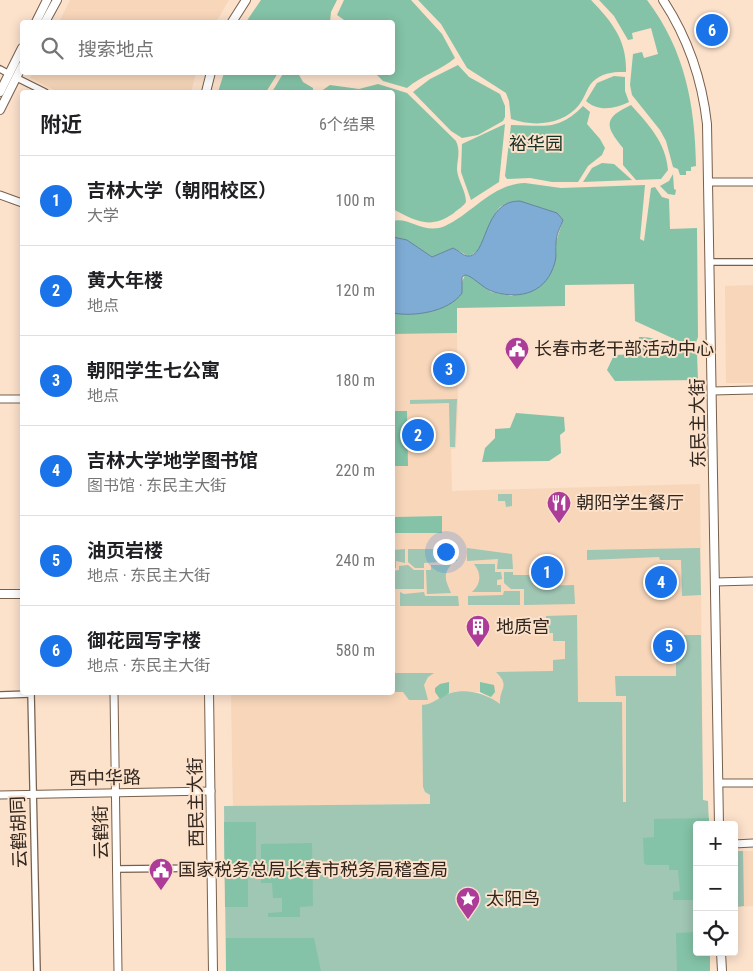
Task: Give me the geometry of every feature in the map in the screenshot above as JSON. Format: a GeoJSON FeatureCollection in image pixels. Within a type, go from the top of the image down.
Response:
{"type":"FeatureCollection","features":[{"type":"Feature","properties":{"kind":"main road"},"geometry":{"type":"LineString","coordinates":[[37,20],[48,0]]}},
{"type":"Feature","properties":{"kind":"main road"},"geometry":{"type":"LineString","coordinates":[[46,20],[57,0]]}},
{"type":"Feature","properties":{"kind":"main road"},"geometry":{"type":"LineString","coordinates":[[233,20],[246,0]]}},
{"type":"Feature","properties":{"kind":"main road","name":"东民主大街"},"geometry":{"type":"LineString","coordinates":[[663,0],[684,36],[698,75],[707,124],[719,821]]}},
{"type":"Feature","properties":{"kind":"main road"},"geometry":{"type":"LineString","coordinates":[[0,110],[20,54]]}},
{"type":"Feature","properties":{"kind":"main road"},"geometry":{"type":"LineString","coordinates":[[0,92],[20,68]]}},
{"type":"Feature","properties":{"kind":"main road"},"geometry":{"type":"LineString","coordinates":[[206,90],[210,75]]}},
{"type":"Feature","properties":{"kind":"main road"},"geometry":{"type":"LineString","coordinates":[[0,594],[20,594]]}},
{"type":"Feature","properties":{"kind":"main road","name":"西民主大街"},"geometry":{"type":"LineString","coordinates":[[209,695],[213,971]]}},
{"type":"Feature","properties":{"kind":"main road"},"geometry":{"type":"LineString","coordinates":[[721,956],[722,971]]}},
{"type":"Feature","properties":{"kind":"street"},"geometry":{"type":"LineString","coordinates":[[0,69],[41,90]]}},
{"type":"Feature","properties":{"kind":"street"},"geometry":{"type":"LineString","coordinates":[[709,182],[753,182]]}},
{"type":"Feature","properties":{"kind":"street"},"geometry":{"type":"LineString","coordinates":[[0,195],[20,202]]}},
{"type":"Feature","properties":{"kind":"street"},"geometry":{"type":"LineString","coordinates":[[710,262],[753,262]]}},
{"type":"Feature","properties":{"kind":"street"},"geometry":{"type":"LineString","coordinates":[[712,391],[753,390]]}},
{"type":"Feature","properties":{"kind":"street"},"geometry":{"type":"LineString","coordinates":[[0,399],[20,399]]}},
{"type":"Feature","properties":{"kind":"street"},"geometry":{"type":"LineString","coordinates":[[715,582],[753,582]]}},
{"type":"Feature","properties":{"kind":"street"},"geometry":{"type":"LineString","coordinates":[[0,695],[20,694]]}},
{"type":"Feature","properties":{"kind":"street","name":"云鹤胡同"},"geometry":{"type":"LineString","coordinates":[[31,695],[37,971]]}},
{"type":"Feature","properties":{"kind":"street","name":"云鹤街"},"geometry":{"type":"LineString","coordinates":[[114,695],[118,971]]}},
{"type":"Feature","properties":{"kind":"street"},"geometry":{"type":"LineString","coordinates":[[719,783],[753,783]]}},
{"type":"Feature","properties":{"kind":"street","name":"西中华路"},"geometry":{"type":"LineString","coordinates":[[0,795],[210,791]]}},
{"type":"Feature","properties":{"kind":"street"},"geometry":{"type":"LineString","coordinates":[[738,844],[753,843]]}},
{"type":"Feature","properties":{"kind":"street"},"geometry":{"type":"LineString","coordinates":[[116,869],[212,868]]}},
{"type":"Feature","properties":{"kind":"shaded area"},"geometry":{"type":"Polygon","coordinates":[[[70,0],[229,0],[217,20],[60,20],[70,0]]]}},
{"type":"Feature","properties":{"kind":"shaded area"},"geometry":{"type":"Polygon","coordinates":[[[32,75],[195,75],[192,90],[54,90],[30,78],[32,75]]]}},
{"type":"Feature","properties":{"kind":"shaded area"},"geometry":{"type":"Polygon","coordinates":[[[753,285],[753,383],[726,383],[725,286],[753,285]]]}},
{"type":"Feature","properties":{"kind":"shaded area"},"geometry":{"type":"Polygon","coordinates":[[[457,333],[458,403],[456,448],[451,449],[452,491],[700,484],[703,801],[502,803],[500,704],[480,692],[449,693],[423,787],[425,792],[431,795],[431,804],[233,806],[231,695],[395,695],[395,334],[457,333]]]}},
{"type":"Feature","properties":{"kind":"shaded area"},"geometry":{"type":"Polygon","coordinates":[[[738,851],[753,851],[753,906],[738,907],[738,851]]]}},
{"type":"Feature","properties":{"kind":"green space"},"geometry":{"type":"Polygon","coordinates":[[[261,0],[337,0],[331,12],[330,20],[247,20],[261,0]]]}},
{"type":"Feature","properties":{"kind":"green space"},"geometry":{"type":"Polygon","coordinates":[[[344,0],[411,0],[442,34],[455,58],[407,88],[383,81],[377,75],[395,75],[395,20],[344,20],[337,15],[344,0]]]}},
{"type":"Feature","properties":{"kind":"green space"},"geometry":{"type":"Polygon","coordinates":[[[418,0],[591,0],[617,32],[624,50],[626,72],[614,72],[596,79],[579,105],[565,117],[538,123],[520,122],[511,119],[506,93],[467,68],[441,24],[418,0]]]}},
{"type":"Feature","properties":{"kind":"green space"},"geometry":{"type":"Polygon","coordinates":[[[599,0],[647,0],[671,38],[685,79],[693,121],[696,166],[691,167],[691,171],[686,171],[686,175],[680,175],[678,169],[673,167],[666,141],[660,130],[632,95],[630,85],[633,54],[642,52],[644,58],[658,54],[651,28],[632,33],[633,39],[628,40],[614,16],[599,0]]]}},
{"type":"Feature","properties":{"kind":"green space"},"geometry":{"type":"Polygon","coordinates":[[[458,65],[469,77],[500,94],[505,106],[503,121],[478,135],[462,138],[451,131],[413,92],[430,79],[458,65]]]}},
{"type":"Feature","properties":{"kind":"green space"},"geometry":{"type":"Polygon","coordinates":[[[223,75],[277,75],[267,90],[219,90],[223,75]]]}},
{"type":"Feature","properties":{"kind":"green space"},"geometry":{"type":"Polygon","coordinates":[[[282,75],[299,75],[303,82],[313,88],[313,90],[273,90],[282,75]]]}},
{"type":"Feature","properties":{"kind":"green space"},"geometry":{"type":"Polygon","coordinates":[[[614,76],[625,77],[625,91],[629,102],[618,106],[601,108],[586,101],[597,83],[614,76]]]}},
{"type":"Feature","properties":{"kind":"green space"},"geometry":{"type":"Polygon","coordinates":[[[378,84],[407,93],[456,141],[459,152],[457,170],[466,202],[454,213],[438,221],[423,222],[395,210],[395,90],[323,90],[330,85],[359,89],[378,84]]]}},
{"type":"Feature","properties":{"kind":"green space"},"geometry":{"type":"Polygon","coordinates":[[[631,105],[656,135],[664,151],[668,170],[661,179],[636,180],[623,165],[623,148],[613,134],[610,123],[615,114],[631,105]]]}},
{"type":"Feature","properties":{"kind":"green space","name":"裕华园"},"geometry":{"type":"Polygon","coordinates":[[[583,106],[590,112],[587,124],[605,148],[602,155],[588,166],[578,182],[552,182],[530,178],[507,179],[505,176],[511,125],[541,126],[557,123],[566,120],[583,106]]]}},
{"type":"Feature","properties":{"kind":"green space"},"geometry":{"type":"Polygon","coordinates":[[[505,124],[499,182],[471,200],[461,172],[462,144],[505,124]]]}},
{"type":"Feature","properties":{"kind":"green space"},"geometry":{"type":"Polygon","coordinates":[[[602,163],[614,164],[632,180],[583,182],[592,168],[602,163]]]}},
{"type":"Feature","properties":{"kind":"green space"},"geometry":{"type":"Polygon","coordinates":[[[673,174],[675,195],[668,194],[660,186],[669,181],[673,174]]]}},
{"type":"Feature","properties":{"kind":"green space"},"geometry":{"type":"Polygon","coordinates":[[[525,183],[561,188],[645,185],[640,239],[644,241],[651,188],[655,187],[662,197],[669,199],[670,229],[697,228],[698,337],[695,345],[683,343],[635,321],[634,284],[565,285],[565,306],[457,308],[457,333],[395,334],[395,313],[399,314],[462,282],[465,275],[471,276],[491,292],[512,296],[556,256],[556,242],[563,220],[552,212],[532,205],[513,203],[499,208],[479,249],[468,256],[453,248],[432,257],[407,240],[395,237],[395,221],[405,221],[430,228],[445,226],[493,194],[513,185],[525,183]]]}},
{"type":"Feature","properties":{"kind":"green space"},"geometry":{"type":"Polygon","coordinates":[[[639,337],[654,339],[682,350],[697,353],[698,380],[615,381],[607,370],[614,355],[639,354],[639,337]]]}},
{"type":"Feature","properties":{"kind":"green space"},"geometry":{"type":"Polygon","coordinates":[[[457,399],[455,447],[450,447],[449,403],[410,404],[410,400],[457,399]]]}},
{"type":"Feature","properties":{"kind":"green space"},"geometry":{"type":"Polygon","coordinates":[[[395,411],[407,411],[408,466],[395,466],[395,411]]]}},
{"type":"Feature","properties":{"kind":"green space"},"geometry":{"type":"Polygon","coordinates":[[[516,413],[564,417],[565,431],[560,435],[561,453],[549,461],[482,462],[485,448],[495,438],[495,429],[510,428],[516,413]]]}},
{"type":"Feature","properties":{"kind":"green space"},"geometry":{"type":"Polygon","coordinates":[[[498,494],[512,494],[512,506],[506,507],[505,501],[498,501],[498,494]]]}},
{"type":"Feature","properties":{"kind":"green space"},"geometry":{"type":"Polygon","coordinates":[[[442,516],[442,533],[395,533],[395,517],[442,516]]]}},
{"type":"Feature","properties":{"kind":"green space"},"geometry":{"type":"Polygon","coordinates":[[[467,548],[512,554],[513,569],[497,569],[498,559],[467,561],[467,548]]]}},
{"type":"Feature","properties":{"kind":"green space"},"geometry":{"type":"Polygon","coordinates":[[[700,548],[701,595],[682,596],[681,560],[660,560],[659,557],[587,560],[587,550],[700,548]]]}},
{"type":"Feature","properties":{"kind":"green space"},"geometry":{"type":"Polygon","coordinates":[[[405,549],[405,563],[396,561],[396,568],[395,568],[395,550],[405,549]]]}},
{"type":"Feature","properties":{"kind":"green space"},"geometry":{"type":"Polygon","coordinates":[[[408,549],[457,549],[457,561],[424,563],[424,568],[415,568],[408,562],[408,549]]]}},
{"type":"Feature","properties":{"kind":"green space"},"geometry":{"type":"Polygon","coordinates":[[[474,564],[495,564],[495,572],[501,572],[502,579],[497,580],[497,585],[501,585],[501,592],[472,592],[479,582],[478,571],[474,564]]]}},
{"type":"Feature","properties":{"kind":"green space"},"geometry":{"type":"Polygon","coordinates":[[[408,565],[414,570],[424,570],[424,589],[395,589],[395,571],[399,570],[399,566],[408,565]]]}},
{"type":"Feature","properties":{"kind":"green space"},"geometry":{"type":"Polygon","coordinates":[[[431,565],[451,565],[446,576],[451,593],[427,594],[426,570],[431,570],[431,565]]]}},
{"type":"Feature","properties":{"kind":"green space"},"geometry":{"type":"Polygon","coordinates":[[[504,572],[513,572],[513,575],[535,575],[536,586],[574,585],[575,604],[524,605],[524,589],[511,589],[504,583],[504,572]]]}},
{"type":"Feature","properties":{"kind":"green space"},"geometry":{"type":"Polygon","coordinates":[[[504,591],[520,591],[520,605],[468,605],[468,596],[503,595],[504,591]]]}},
{"type":"Feature","properties":{"kind":"green space"},"geometry":{"type":"Polygon","coordinates":[[[400,592],[404,594],[424,592],[425,596],[458,596],[459,606],[400,606],[400,592]]]}},
{"type":"Feature","properties":{"kind":"green space"},"geometry":{"type":"Polygon","coordinates":[[[577,615],[578,702],[622,702],[623,802],[626,802],[626,696],[616,696],[615,676],[676,676],[676,658],[680,658],[680,635],[701,635],[703,800],[708,801],[709,821],[693,821],[693,956],[710,956],[710,971],[226,971],[224,806],[430,804],[430,795],[425,792],[423,787],[422,705],[426,705],[447,694],[464,691],[489,697],[500,704],[504,684],[496,672],[553,671],[553,660],[565,659],[565,641],[553,641],[553,633],[546,633],[546,616],[577,615]]]}},
{"type":"Feature","properties":{"kind":"green space"},"geometry":{"type":"Polygon","coordinates":[[[395,673],[434,673],[428,677],[424,685],[428,700],[409,700],[403,692],[395,692],[395,673]]]}},
{"type":"Feature","properties":{"kind":"green space"},"geometry":{"type":"Polygon","coordinates":[[[449,682],[449,693],[440,699],[435,692],[435,688],[440,684],[449,682]]]}},
{"type":"Feature","properties":{"kind":"green space"},"geometry":{"type":"Polygon","coordinates":[[[480,682],[494,685],[495,692],[491,697],[480,692],[480,682]]]}},
{"type":"Feature","properties":{"kind":"green space"},"geometry":{"type":"Polygon","coordinates":[[[709,818],[709,821],[693,821],[693,900],[673,900],[673,892],[680,891],[678,870],[669,870],[669,865],[647,865],[644,863],[643,838],[654,837],[654,819],[709,818]]]}},
{"type":"Feature","properties":{"kind":"green space"},"geometry":{"type":"Polygon","coordinates":[[[224,822],[256,822],[256,877],[248,877],[248,907],[225,907],[224,822]]]}},
{"type":"Feature","properties":{"kind":"green space"},"geometry":{"type":"Polygon","coordinates":[[[312,843],[313,906],[300,907],[300,917],[268,917],[268,913],[282,912],[282,898],[273,898],[272,883],[261,883],[261,844],[312,843]]]}},
{"type":"Feature","properties":{"kind":"green space"},"geometry":{"type":"Polygon","coordinates":[[[738,851],[743,851],[744,906],[738,907],[738,851]]]}},
{"type":"Feature","properties":{"kind":"green space"},"geometry":{"type":"Polygon","coordinates":[[[693,932],[693,956],[710,956],[710,971],[677,971],[676,933],[693,932]]]}},
{"type":"Feature","properties":{"kind":"green space"},"geometry":{"type":"Polygon","coordinates":[[[226,938],[314,938],[321,971],[226,971],[226,938]]]}},
{"type":"Feature","properties":{"kind":"water"},"geometry":{"type":"Polygon","coordinates":[[[520,201],[557,213],[563,220],[557,237],[555,262],[551,272],[540,287],[523,294],[504,294],[494,292],[465,275],[462,277],[462,293],[449,305],[430,312],[395,313],[395,237],[407,240],[432,257],[453,248],[467,256],[474,254],[479,249],[492,219],[508,203],[520,201]]]}},
{"type":"Feature","properties":{"kind":"place","name":"御花园写字楼"},"geometry":{"type":"Point","coordinates":[712,30]}},
{"type":"Feature","properties":{"kind":"place","name":"朝阳学生七公寓"},"geometry":{"type":"Point","coordinates":[449,369]}},
{"type":"Feature","properties":{"kind":"place","name":"长春市老干部活动中心"},"geometry":{"type":"Point","coordinates":[517,370]}},
{"type":"Feature","properties":{"kind":"place","name":"黄大年楼"},"geometry":{"type":"Point","coordinates":[418,435]}},
{"type":"Feature","properties":{"kind":"place","name":"朝阳学生餐厅"},"geometry":{"type":"Point","coordinates":[559,524]}},
{"type":"Feature","properties":{"kind":"place","name":"吉林大学（朝阳校区）"},"geometry":{"type":"Point","coordinates":[547,572]}},
{"type":"Feature","properties":{"kind":"place","name":"吉林大学地学图书馆"},"geometry":{"type":"Point","coordinates":[661,582]}},
{"type":"Feature","properties":{"kind":"place","name":"油页岩楼"},"geometry":{"type":"Point","coordinates":[669,646]}},
{"type":"Feature","properties":{"kind":"place","name":"地质宫"},"geometry":{"type":"Point","coordinates":[478,648]}},
{"type":"Feature","properties":{"kind":"place","name":"国家税务总局长春市税务局稽查局"},"geometry":{"type":"Point","coordinates":[161,891]}},
{"type":"Feature","properties":{"kind":"place","name":"太阳鸟"},"geometry":{"type":"Point","coordinates":[468,920]}}]}
